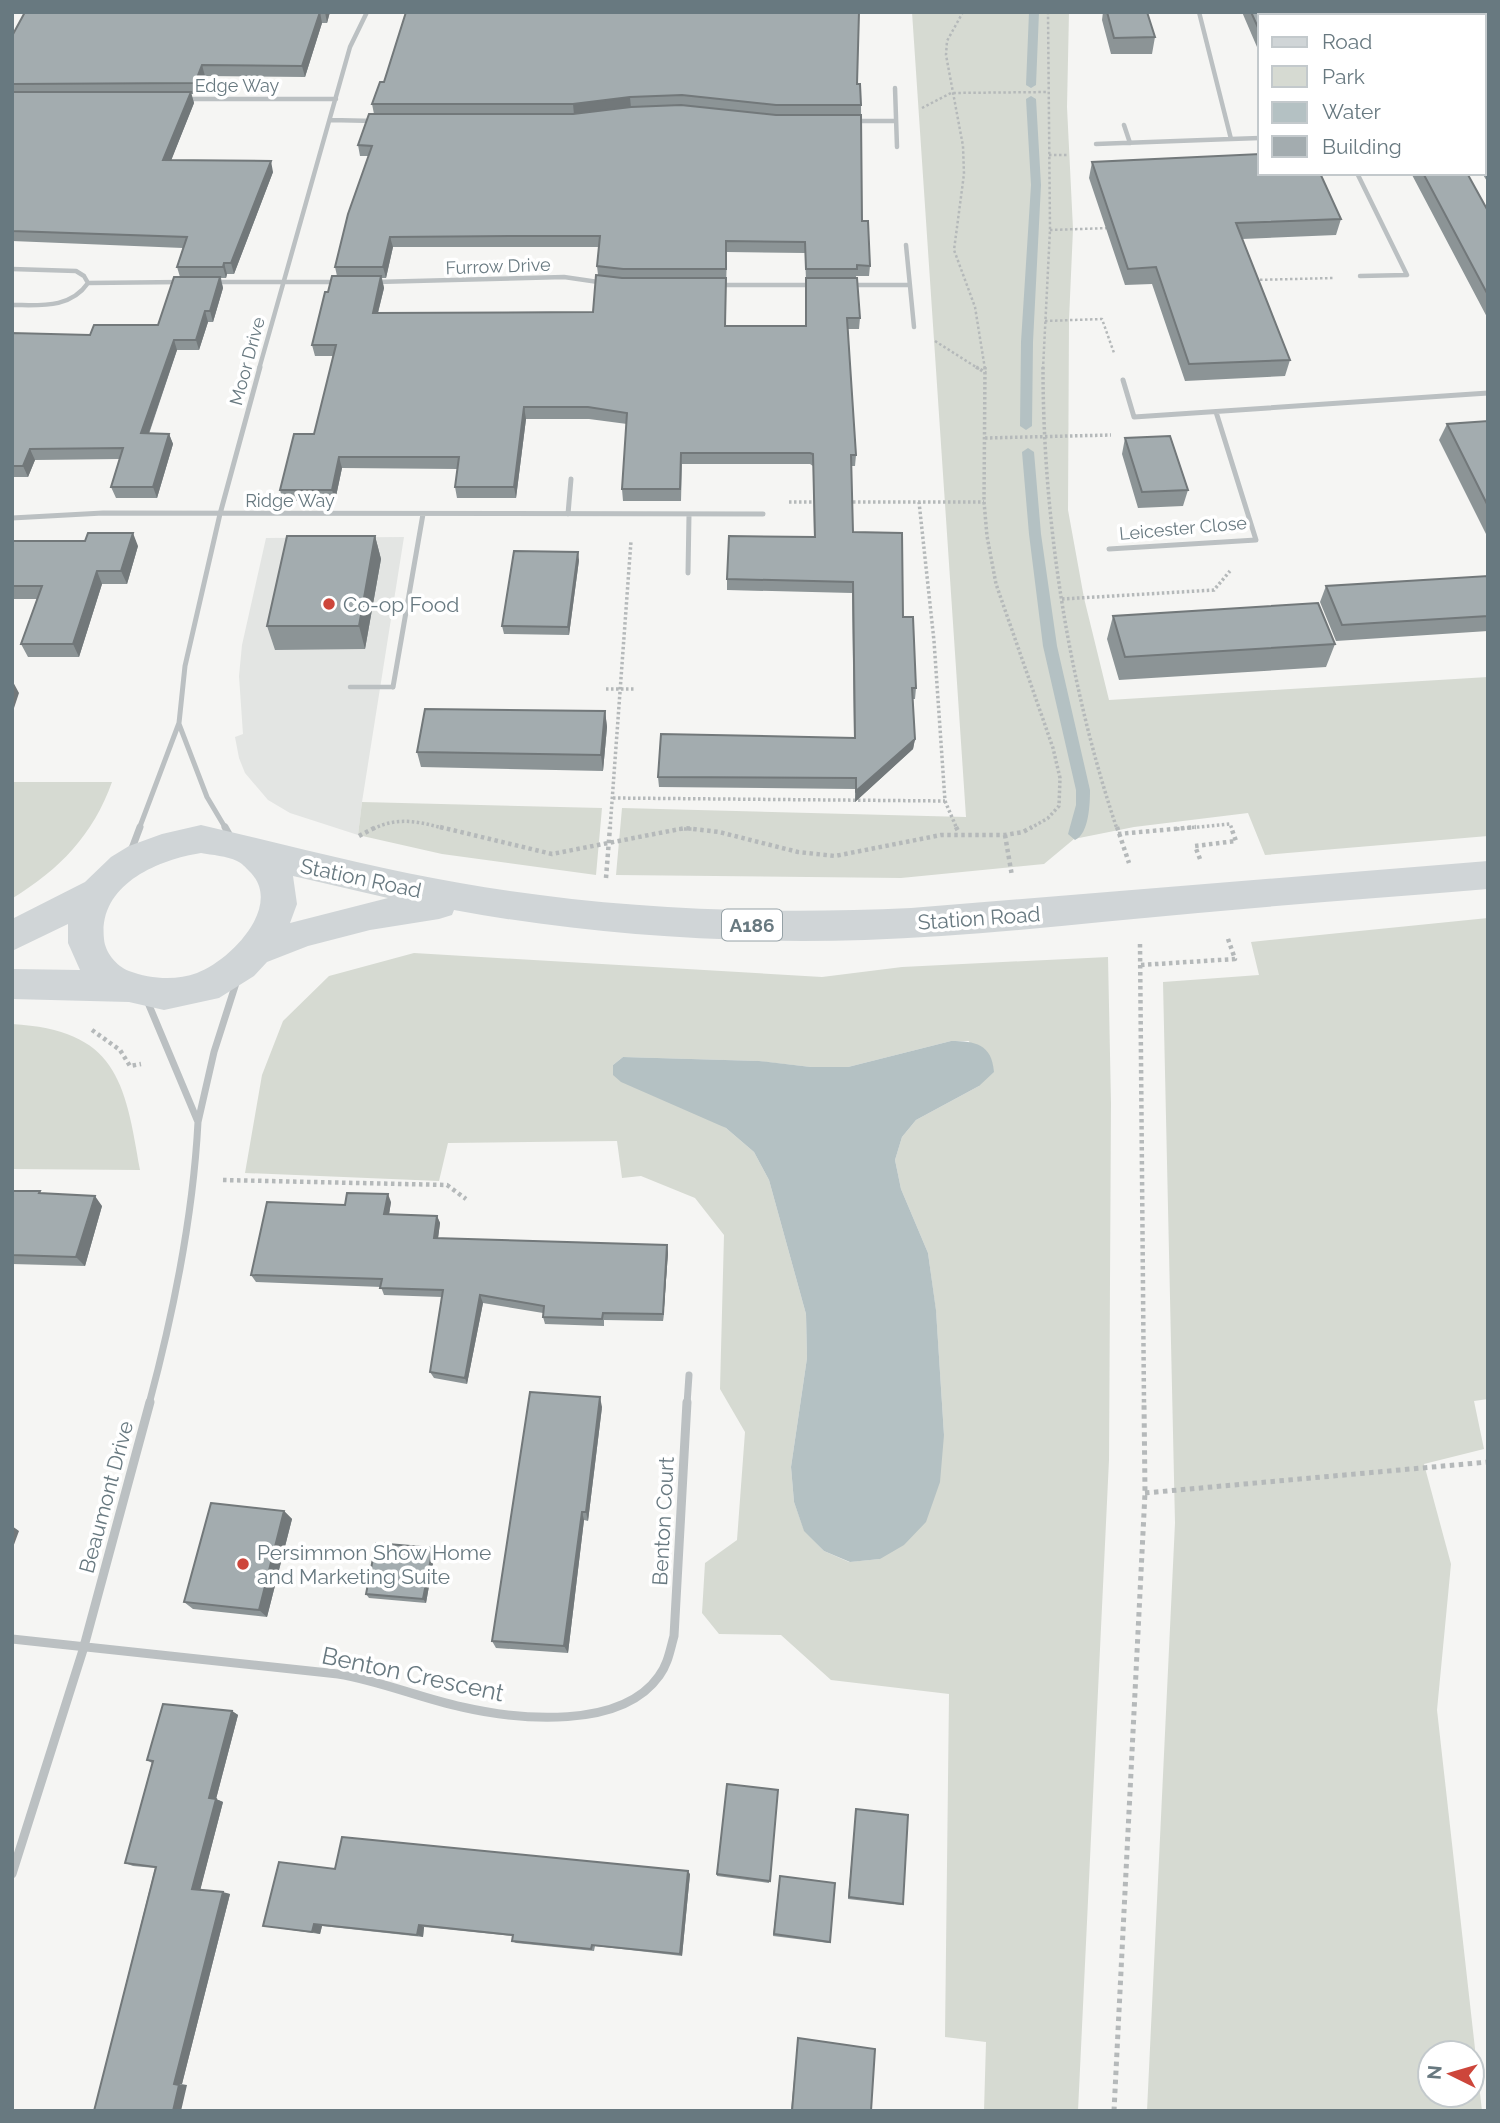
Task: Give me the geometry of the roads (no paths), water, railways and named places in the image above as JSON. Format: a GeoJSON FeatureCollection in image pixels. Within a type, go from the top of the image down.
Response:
{"type":"FeatureCollection","features":[{"type":"Feature","properties":{"kind":"main road"},"geometry":{"type":"LineString","coordinates":[[12,936],[109,881],[157,847],[178,842],[212,840],[246,849],[269,864],[280,892],[272,930],[251,958],[220,980],[185,992],[12,984]]}},
{"type":"Feature","properties":{"kind":"main road","name":"Station Road"},"geometry":{"type":"LineString","coordinates":[[246,849],[339,874],[469,901],[647,919],[815,926],[924,922],[1135,889],[1488,875]]}},
{"type":"Feature","properties":{"kind":"main road"},"geometry":{"type":"LineString","coordinates":[[109,881],[90,907],[85,923],[88,953],[109,979],[135,990]]}},
{"type":"Feature","properties":{"kind":"main road","name":"Station Road"},"geometry":{"type":"LineString","coordinates":[[251,958],[300,932],[334,923],[381,913],[469,901]]}},
{"type":"Feature","properties":{"kind":"street","name":"Moor Drive"},"geometry":{"type":"LineString","coordinates":[[109,881],[134,845],[179,723],[187,655],[220,514],[350,47],[367,12]]}},
{"type":"Feature","properties":{"kind":"street"},"geometry":{"type":"LineString","coordinates":[[1199,12],[1231,139]]}},
{"type":"Feature","properties":{"kind":"street"},"geometry":{"type":"LineString","coordinates":[[895,88],[897,147]]}},
{"type":"Feature","properties":{"kind":"street","name":"Edge Way"},"geometry":{"type":"LineString","coordinates":[[175,99],[336,99]]}},
{"type":"Feature","properties":{"kind":"street"},"geometry":{"type":"LineString","coordinates":[[330,120],[386,121]]}},
{"type":"Feature","properties":{"kind":"street"},"geometry":{"type":"LineString","coordinates":[[846,121],[896,121]]}},
{"type":"Feature","properties":{"kind":"street"},"geometry":{"type":"LineString","coordinates":[[1124,125],[1130,143]]}},
{"type":"Feature","properties":{"kind":"street"},"geometry":{"type":"LineString","coordinates":[[1096,144],[1258,138]]}},
{"type":"Feature","properties":{"kind":"street"},"geometry":{"type":"LineString","coordinates":[[1358,175],[1407,275],[1360,276]]}},
{"type":"Feature","properties":{"kind":"street"},"geometry":{"type":"LineString","coordinates":[[905,245],[914,327]]}},
{"type":"Feature","properties":{"kind":"street"},"geometry":{"type":"LineString","coordinates":[[12,269],[76,271],[88,283],[194,282]]}},
{"type":"Feature","properties":{"kind":"street","name":"Furrow Drive"},"geometry":{"type":"LineString","coordinates":[[370,282],[564,278],[614,284]]}},
{"type":"Feature","properties":{"kind":"street"},"geometry":{"type":"LineString","coordinates":[[207,282],[345,282]]}},
{"type":"Feature","properties":{"kind":"street"},"geometry":{"type":"LineString","coordinates":[[12,305],[62,303],[83,292],[88,283]]}},
{"type":"Feature","properties":{"kind":"street"},"geometry":{"type":"LineString","coordinates":[[704,285],[827,285]]}},
{"type":"Feature","properties":{"kind":"street"},"geometry":{"type":"LineString","coordinates":[[841,285],[909,285]]}},
{"type":"Feature","properties":{"kind":"street"},"geometry":{"type":"LineString","coordinates":[[1123,380],[1134,417],[1488,393]]}},
{"type":"Feature","properties":{"kind":"street","name":"Leicester Close"},"geometry":{"type":"LineString","coordinates":[[1109,548],[1256,540],[1216,412]]}},
{"type":"Feature","properties":{"kind":"street"},"geometry":{"type":"LineString","coordinates":[[568,514],[571,478]]}},
{"type":"Feature","properties":{"kind":"street","name":"Ridge Way"},"geometry":{"type":"LineString","coordinates":[[12,518],[103,513],[763,514]]}},
{"type":"Feature","properties":{"kind":"street"},"geometry":{"type":"LineString","coordinates":[[393,687],[423,514]]}},
{"type":"Feature","properties":{"kind":"street"},"geometry":{"type":"LineString","coordinates":[[688,573],[689,515]]}},
{"type":"Feature","properties":{"kind":"street","name":"Moor Drive"},"geometry":{"type":"LineString","coordinates":[[179,723],[216,815],[246,849]]}},
{"type":"Feature","properties":{"kind":"street","name":"Beaumont Drive"},"geometry":{"type":"LineString","coordinates":[[12,1874],[83,1650],[165,1345],[189,1225],[198,1122],[214,1052],[251,958]]}},
{"type":"Feature","properties":{"kind":"street","name":"Beaumont Drive"},"geometry":{"type":"LineString","coordinates":[[135,990],[198,1122]]}},
{"type":"Feature","properties":{"kind":"street","name":"Benton Court"},"geometry":{"type":"LineString","coordinates":[[665,1668],[674,1636],[689,1375]]}},
{"type":"Feature","properties":{"kind":"street","name":"Benton Crescent"},"geometry":{"type":"LineString","coordinates":[[12,1639],[83,1650],[341,1674],[387,1684],[459,1706],[544,1718],[606,1710],[632,1699],[648,1688],[665,1668]]}},
{"type":"Feature","properties":{"kind":"lane"},"geometry":{"type":"LineString","coordinates":[[350,687],[393,687]]}},
{"type":"Feature","properties":{"kind":"water"},"geometry":{"type":"Polygon","coordinates":[[[951,1041],[981,1046],[990,1055],[994,1072],[979,1086],[916,1120],[902,1137],[895,1160],[901,1189],[928,1253],[936,1310],[944,1435],[940,1482],[926,1522],[904,1545],[880,1559],[850,1562],[824,1551],[804,1531],[794,1502],[791,1467],[807,1358],[806,1314],[769,1180],[754,1152],[726,1128],[621,1082],[613,1075],[613,1065],[623,1057],[848,1067],[951,1041]]]}},
{"type":"Feature","properties":{"kind":"waterway"},"geometry":{"type":"LineString","coordinates":[[1031,85],[1034,12]]}},
{"type":"Feature","properties":{"kind":"waterway"},"geometry":{"type":"LineString","coordinates":[[1026,426],[1027,342],[1036,185],[1031,99]]}},
{"type":"Feature","properties":{"kind":"waterway"},"geometry":{"type":"LineString","coordinates":[[1028,452],[1035,534],[1050,646],[1083,790],[1083,805],[1075,834]]}},
{"type":"Feature","properties":{"kind":"place","name":"Co-op Food"},"geometry":{"type":"Point","coordinates":[329,604]}},
{"type":"Feature","properties":{"kind":"place","name":"Persimmon Show Home and Marketing Suite"},"geometry":{"type":"Point","coordinates":[243,1564]}}]}
